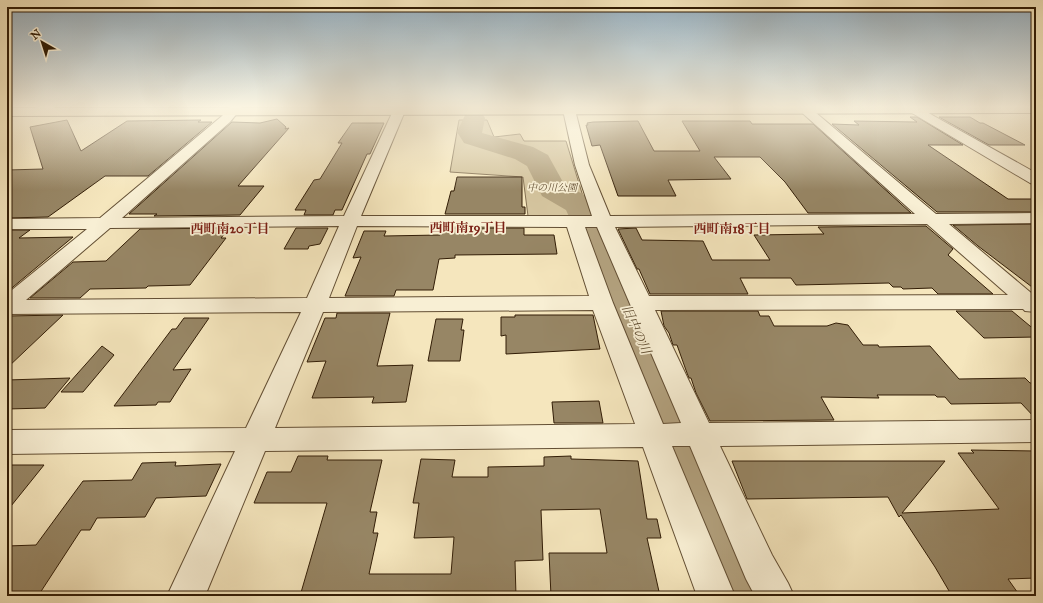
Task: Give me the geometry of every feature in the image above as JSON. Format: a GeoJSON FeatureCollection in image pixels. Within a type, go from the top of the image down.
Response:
{"type":"FeatureCollection","features":[{"type":"Feature","properties":{"kind":"street"},"geometry":{"type":"LineString","coordinates":[[7,306],[208,134]]}},
{"type":"Feature","properties":{"kind":"street"},"geometry":{"type":"LineString","coordinates":[[186,596],[256,440],[315,305],[350,220],[389,134]]}},
{"type":"Feature","properties":{"kind":"street"},"geometry":{"type":"LineString","coordinates":[[575,134],[582,165],[603,222],[641,303],[759,567],[775,596]]}},
{"type":"Feature","properties":{"kind":"street"},"geometry":{"type":"LineString","coordinates":[[834,134],[1032,305]]}},
{"type":"Feature","properties":{"kind":"street"},"geometry":{"type":"LineString","coordinates":[[957,134],[1036,180]]}},
{"type":"Feature","properties":{"kind":"street"},"geometry":{"type":"LineString","coordinates":[[7,224],[350,220],[603,222],[1036,218]]}},
{"type":"Feature","properties":{"kind":"street"},"geometry":{"type":"LineString","coordinates":[[574,222],[602,303],[716,596]]}},
{"type":"Feature","properties":{"kind":"street"},"geometry":{"type":"LineString","coordinates":[[7,306],[602,303]]}},
{"type":"Feature","properties":{"kind":"street"},"geometry":{"type":"LineString","coordinates":[[641,303],[1032,305]]}},
{"type":"Feature","properties":{"kind":"street"},"geometry":{"type":"LineString","coordinates":[[7,442],[700,436],[1036,431]]}},
{"type":"Feature","properties":{"kind":"green space","name":"中の川公園"},"geometry":{"type":"Polygon","coordinates":[[[457,134],[493,134],[494,137],[520,134],[524,141],[566,141],[589,216],[528,216],[523,177],[450,172],[457,134]]]}},
{"type":"Feature","properties":{"kind":"building"},"geometry":{"type":"Polygon","coordinates":[[[32,134],[73,134],[81,151],[107,134],[198,134],[148,176],[105,176],[48,217],[7,218],[7,170],[43,169],[32,134]]]}},
{"type":"Feature","properties":{"kind":"building"},"geometry":{"type":"Polygon","coordinates":[[[218,134],[284,134],[238,186],[264,186],[240,215],[154,216],[157,214],[129,214],[218,134]]]}},
{"type":"Feature","properties":{"kind":"building"},"geometry":{"type":"Polygon","coordinates":[[[344,134],[379,134],[370,154],[367,154],[342,210],[335,210],[333,215],[304,215],[306,210],[295,210],[314,180],[320,179],[342,143],[338,143],[344,134]]]}},
{"type":"Feature","properties":{"kind":"building"},"geometry":{"type":"Polygon","coordinates":[[[589,134],[645,134],[654,151],[700,151],[690,134],[824,134],[911,213],[808,213],[785,182],[760,157],[714,157],[731,179],[668,180],[676,196],[618,196],[600,145],[592,146],[589,134]]]}},
{"type":"Feature","properties":{"kind":"building"},"geometry":{"type":"Polygon","coordinates":[[[844,134],[945,134],[963,145],[928,145],[1008,199],[1036,199],[1036,212],[937,212],[844,134]]]}},
{"type":"Feature","properties":{"kind":"building"},"geometry":{"type":"Polygon","coordinates":[[[970,134],[1004,134],[1025,145],[989,145],[970,134]]]}},
{"type":"Feature","properties":{"kind":"building"},"geometry":{"type":"Polygon","coordinates":[[[457,177],[522,177],[522,207],[525,207],[525,214],[445,214],[451,191],[454,191],[457,177]]]}},
{"type":"Feature","properties":{"kind":"building"},"geometry":{"type":"Polygon","coordinates":[[[1036,224],[1036,290],[953,225],[1036,224]]]}},
{"type":"Feature","properties":{"kind":"building"},"geometry":{"type":"Polygon","coordinates":[[[926,226],[953,249],[948,255],[993,294],[938,294],[932,288],[903,289],[901,287],[893,287],[889,283],[796,285],[791,278],[740,278],[748,294],[650,294],[618,229],[636,228],[642,240],[703,241],[712,260],[770,260],[754,235],[824,234],[818,227],[926,226]]]}},
{"type":"Feature","properties":{"kind":"building"},"geometry":{"type":"Polygon","coordinates":[[[229,228],[221,238],[226,238],[190,285],[148,286],[146,288],[90,289],[80,298],[30,298],[73,262],[106,261],[140,229],[229,228]]]}},
{"type":"Feature","properties":{"kind":"building"},"geometry":{"type":"Polygon","coordinates":[[[296,228],[328,228],[320,244],[309,246],[308,249],[284,249],[296,228]]]}},
{"type":"Feature","properties":{"kind":"building"},"geometry":{"type":"Polygon","coordinates":[[[442,228],[524,228],[524,235],[554,235],[557,254],[455,255],[455,258],[439,259],[433,290],[396,290],[394,296],[345,296],[361,257],[353,258],[364,231],[386,231],[384,236],[440,235],[442,228]]]}},
{"type":"Feature","properties":{"kind":"building"},"geometry":{"type":"Polygon","coordinates":[[[7,230],[30,230],[19,238],[73,237],[7,292],[7,230]]]}},
{"type":"Feature","properties":{"kind":"building"},"geometry":{"type":"Polygon","coordinates":[[[661,311],[758,311],[760,316],[769,316],[774,326],[827,326],[836,323],[848,325],[863,345],[878,345],[879,347],[930,346],[959,379],[1025,378],[1030,383],[1036,383],[1036,419],[1021,403],[951,404],[945,397],[937,397],[935,395],[877,395],[879,398],[821,397],[834,420],[710,421],[696,393],[691,378],[689,378],[677,345],[673,345],[669,333],[664,326],[661,311]]]}},
{"type":"Feature","properties":{"kind":"building"},"geometry":{"type":"Polygon","coordinates":[[[956,311],[1012,311],[1036,331],[1036,337],[984,338],[956,311]]]}},
{"type":"Feature","properties":{"kind":"building"},"geometry":{"type":"Polygon","coordinates":[[[337,313],[390,313],[377,366],[413,365],[406,402],[372,403],[374,397],[312,398],[326,361],[307,362],[325,318],[336,318],[337,313]]]}},
{"type":"Feature","properties":{"kind":"building"},"geometry":{"type":"Polygon","coordinates":[[[63,315],[7,368],[7,316],[63,315]]]}},
{"type":"Feature","properties":{"kind":"building"},"geometry":{"type":"Polygon","coordinates":[[[515,315],[593,315],[600,349],[506,354],[506,335],[501,336],[501,317],[515,317],[515,315]]]}},
{"type":"Feature","properties":{"kind":"building"},"geometry":{"type":"Polygon","coordinates":[[[184,318],[209,318],[173,370],[191,369],[170,402],[158,402],[156,405],[114,406],[172,329],[176,329],[184,318]]]}},
{"type":"Feature","properties":{"kind":"building"},"geometry":{"type":"Polygon","coordinates":[[[436,319],[463,319],[461,330],[464,330],[460,361],[428,361],[436,319]]]}},
{"type":"Feature","properties":{"kind":"building"},"geometry":{"type":"Polygon","coordinates":[[[102,346],[114,355],[83,392],[61,392],[102,346]]]}},
{"type":"Feature","properties":{"kind":"building"},"geometry":{"type":"Polygon","coordinates":[[[70,378],[45,408],[7,409],[7,380],[70,378]]]}},
{"type":"Feature","properties":{"kind":"building"},"geometry":{"type":"Polygon","coordinates":[[[599,401],[603,423],[554,423],[552,402],[599,401]]]}},
{"type":"Feature","properties":{"kind":"building"},"geometry":{"type":"Polygon","coordinates":[[[971,450],[1036,451],[1036,578],[1008,579],[1020,596],[952,596],[901,515],[899,517],[888,497],[747,499],[732,461],[945,461],[902,513],[999,509],[958,453],[974,453],[971,450]]]}},
{"type":"Feature","properties":{"kind":"building"},"geometry":{"type":"Polygon","coordinates":[[[298,456],[328,456],[327,460],[382,460],[370,512],[377,512],[373,533],[378,533],[369,574],[451,574],[454,537],[414,538],[419,503],[413,503],[421,459],[455,460],[452,477],[488,477],[488,467],[544,466],[544,457],[571,456],[571,459],[638,461],[647,519],[657,519],[661,538],[647,538],[660,596],[551,596],[549,553],[607,553],[600,509],[541,510],[543,560],[515,561],[516,596],[300,596],[327,503],[254,503],[267,472],[291,472],[298,456]]]}},
{"type":"Feature","properties":{"kind":"building"},"geometry":{"type":"Polygon","coordinates":[[[176,462],[175,466],[221,464],[206,496],[156,498],[145,517],[97,518],[90,530],[81,530],[38,596],[7,596],[7,546],[36,545],[83,481],[132,480],[142,463],[176,462]]]}},
{"type":"Feature","properties":{"kind":"building"},"geometry":{"type":"Polygon","coordinates":[[[7,465],[44,465],[7,511],[7,465]]]}},
{"type":"Feature","properties":{"kind":"waterway","name":"旧中の川"},"geometry":{"type":"LineString","coordinates":[[470,134],[473,138],[524,153],[538,161],[552,190],[579,205],[607,260],[645,346],[663,395],[751,596]]}},
{"type":"Feature","properties":{"kind":"district","name":"西町南19丁目"},"geometry":{"type":"Point","coordinates":[468,227]}},
{"type":"Feature","properties":{"kind":"district","name":"西町南20丁目"},"geometry":{"type":"Point","coordinates":[230,228]}},
{"type":"Feature","properties":{"kind":"district","name":"西町南18丁目"},"geometry":{"type":"Point","coordinates":[732,228]}}]}
